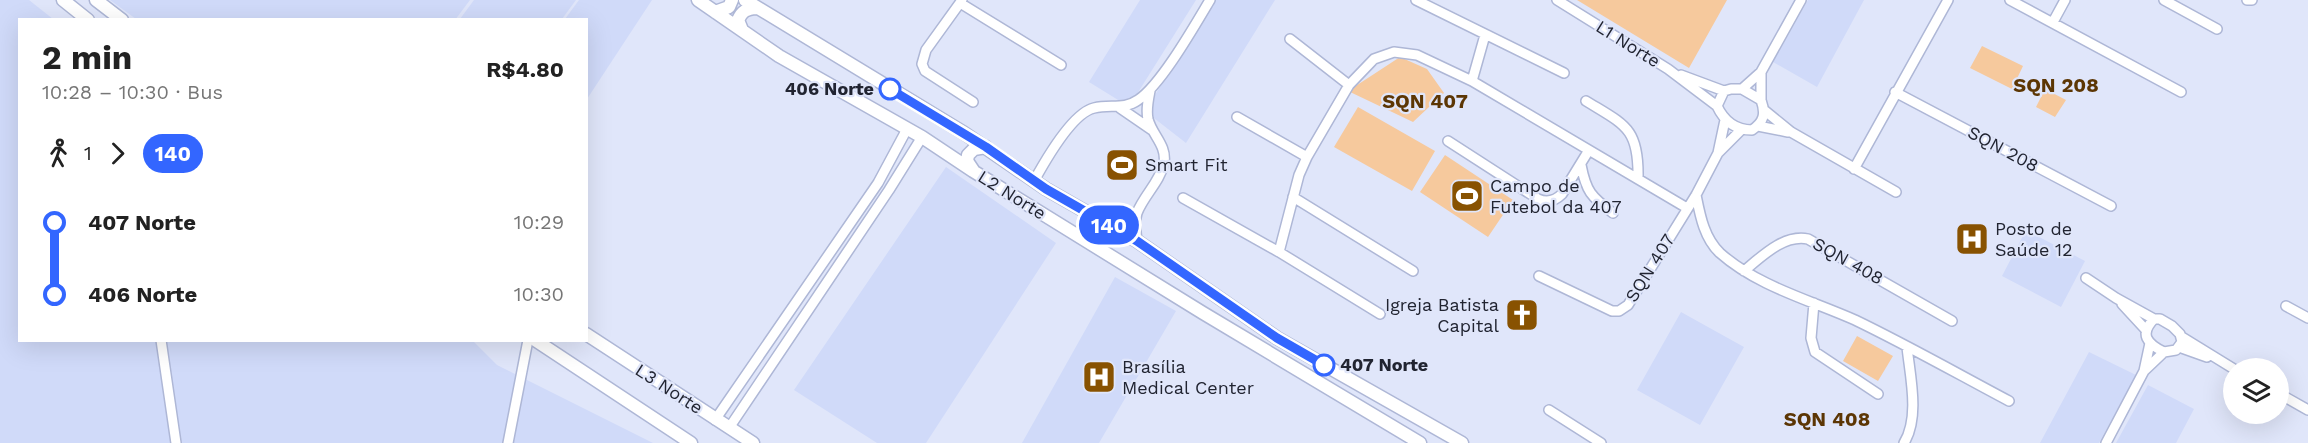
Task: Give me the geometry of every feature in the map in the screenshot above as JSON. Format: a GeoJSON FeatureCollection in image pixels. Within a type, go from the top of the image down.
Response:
{"type":"FeatureCollection","features":[{"type":"Feature","properties":{"kind":"main road"},"geometry":{"type":"LineString","coordinates":[[63,0],[86,18]]}},
{"type":"Feature","properties":{"kind":"main road"},"geometry":{"type":"LineString","coordinates":[[96,0],[119,18]]}},
{"type":"Feature","properties":{"kind":"main road","name":"L2 Norte"},"geometry":{"type":"LineString","coordinates":[[698,0],[779,56],[922,136],[973,171],[1420,443]]}},
{"type":"Feature","properties":{"kind":"main road"},"geometry":{"type":"LineString","coordinates":[[716,12],[729,7],[732,0]]}},
{"type":"Feature","properties":{"kind":"main road","name":"L2 Norte"},"geometry":{"type":"LineString","coordinates":[[745,0],[986,147],[1034,181],[1137,241],[1277,338],[1462,443]]}},
{"type":"Feature","properties":{"kind":"main road"},"geometry":{"type":"LineString","coordinates":[[742,30],[738,20],[740,16],[744,10],[756,8]]}},
{"type":"Feature","properties":{"kind":"main road"},"geometry":{"type":"LineString","coordinates":[[973,171],[967,161],[968,155],[974,148],[986,147]]}},
{"type":"Feature","properties":{"kind":"main road"},"geometry":{"type":"LineString","coordinates":[[1155,283],[1166,275],[1169,267],[1167,261]]}},
{"type":"Feature","properties":{"kind":"main road","name":"L3 Norte"},"geometry":{"type":"LineString","coordinates":[[588,335],[753,443]]}},
{"type":"Feature","properties":{"kind":"main road","name":"L3 Norte"},"geometry":{"type":"LineString","coordinates":[[539,342],[691,443]]}},
{"type":"Feature","properties":{"kind":"street"},"geometry":{"type":"LineString","coordinates":[[1034,181],[1043,164],[1080,114],[1097,107],[1120,108],[1137,102],[1150,91],[1210,0]]}},
{"type":"Feature","properties":{"kind":"street"},"geometry":{"type":"LineString","coordinates":[[1416,0],[1564,73]]}},
{"type":"Feature","properties":{"kind":"street","name":"L1 Norte"},"geometry":{"type":"LineString","coordinates":[[1557,0],[1668,69],[1717,106]]}},
{"type":"Feature","properties":{"kind":"street"},"geometry":{"type":"LineString","coordinates":[[1761,72],[1763,119],[1752,130],[1741,130],[1725,120],[1717,106],[1724,91],[1742,89],[1761,72],[1801,0]]}},
{"type":"Feature","properties":{"kind":"street"},"geometry":{"type":"LineString","coordinates":[[1854,169],[1948,0]]}},
{"type":"Feature","properties":{"kind":"street"},"geometry":{"type":"LineString","coordinates":[[2010,0],[2181,92]]}},
{"type":"Feature","properties":{"kind":"street"},"geometry":{"type":"LineString","coordinates":[[2053,22],[2065,0]]}},
{"type":"Feature","properties":{"kind":"street"},"geometry":{"type":"LineString","coordinates":[[2164,0],[2217,29]]}},
{"type":"Feature","properties":{"kind":"street"},"geometry":{"type":"LineString","coordinates":[[2247,0],[2252,0]]}},
{"type":"Feature","properties":{"kind":"street"},"geometry":{"type":"LineString","coordinates":[[973,102],[925,71],[922,64],[926,50],[961,1],[1061,65]]}},
{"type":"Feature","properties":{"kind":"street"},"geometry":{"type":"LineString","coordinates":[[1472,81],[1485,34]]}},
{"type":"Feature","properties":{"kind":"street"},"geometry":{"type":"LineString","coordinates":[[1290,39],[1349,85]]}},
{"type":"Feature","properties":{"kind":"street"},"geometry":{"type":"LineString","coordinates":[[1279,252],[1299,175],[1306,157],[1349,85],[1374,59],[1400,51],[1417,55],[1472,81],[1687,208]]}},
{"type":"Feature","properties":{"kind":"street","name":"L1 Norte"},"geometry":{"type":"LineString","coordinates":[[1668,69],[1724,91]]}},
{"type":"Feature","properties":{"kind":"street"},"geometry":{"type":"LineString","coordinates":[[1742,89],[1761,100]]}},
{"type":"Feature","properties":{"kind":"street"},"geometry":{"type":"LineString","coordinates":[[1137,241],[1137,212],[1160,176],[1164,161],[1163,149],[1148,119],[1150,91]]}},
{"type":"Feature","properties":{"kind":"street","name":"SQN 208"},"geometry":{"type":"LineString","coordinates":[[1895,92],[2111,206]]}},
{"type":"Feature","properties":{"kind":"street"},"geometry":{"type":"LineString","coordinates":[[1586,101],[1622,124],[1630,133],[1638,157],[1638,178]]}},
{"type":"Feature","properties":{"kind":"street"},"geometry":{"type":"LineString","coordinates":[[1120,108],[1152,130]]}},
{"type":"Feature","properties":{"kind":"street"},"geometry":{"type":"LineString","coordinates":[[1764,110],[1791,132],[1896,192]]}},
{"type":"Feature","properties":{"kind":"street"},"geometry":{"type":"LineString","coordinates":[[1237,117],[1306,157]]}},
{"type":"Feature","properties":{"kind":"street"},"geometry":{"type":"LineString","coordinates":[[1718,153],[1725,120]]}},
{"type":"Feature","properties":{"kind":"street"},"geometry":{"type":"LineString","coordinates":[[1758,126],[1791,132]]}},
{"type":"Feature","properties":{"kind":"street"},"geometry":{"type":"LineString","coordinates":[[715,420],[878,183],[907,129]]}},
{"type":"Feature","properties":{"kind":"street"},"geometry":{"type":"LineString","coordinates":[[1718,153],[1741,130]]}},
{"type":"Feature","properties":{"kind":"street"},"geometry":{"type":"LineString","coordinates":[[729,428],[889,190],[922,136]]}},
{"type":"Feature","properties":{"kind":"street"},"geometry":{"type":"LineString","coordinates":[[1448,141],[1543,201],[1552,201],[1559,196],[1589,150]]}},
{"type":"Feature","properties":{"kind":"street","name":"SQN 407"},"geometry":{"type":"LineString","coordinates":[[1539,276],[1612,311],[1619,311],[1632,301],[1696,195],[1718,153]]}},
{"type":"Feature","properties":{"kind":"street"},"geometry":{"type":"LineString","coordinates":[[1581,165],[1589,192],[1613,213]]}},
{"type":"Feature","properties":{"kind":"street"},"geometry":{"type":"LineString","coordinates":[[1696,195],[1702,222],[1710,240],[1719,252],[1744,271],[1866,326],[2009,401]]}},
{"type":"Feature","properties":{"kind":"street"},"geometry":{"type":"LineString","coordinates":[[1293,197],[1413,271]]}},
{"type":"Feature","properties":{"kind":"street"},"geometry":{"type":"LineString","coordinates":[[1183,198],[1279,252],[1380,314]]}},
{"type":"Feature","properties":{"kind":"street","name":"SQN 408"},"geometry":{"type":"LineString","coordinates":[[1744,271],[1784,242],[1798,237],[1808,239],[1952,321]]}},
{"type":"Feature","properties":{"kind":"street"},"geometry":{"type":"LineString","coordinates":[[2086,278],[2116,298],[2172,326],[2180,342],[2223,364]]}},
{"type":"Feature","properties":{"kind":"street"},"geometry":{"type":"LineString","coordinates":[[2116,298],[2146,330],[2150,344],[2164,352],[2173,352],[2180,342]]}},
{"type":"Feature","properties":{"kind":"street"},"geometry":{"type":"LineString","coordinates":[[1814,303],[1811,338],[1815,352],[1878,394]]}},
{"type":"Feature","properties":{"kind":"street"},"geometry":{"type":"LineString","coordinates":[[2286,306],[2308,318]]}},
{"type":"Feature","properties":{"kind":"street"},"geometry":{"type":"LineString","coordinates":[[2146,330],[2154,319]]}},
{"type":"Feature","properties":{"kind":"street"},"geometry":{"type":"LineString","coordinates":[[161,342],[176,443]]}},
{"type":"Feature","properties":{"kind":"street"},"geometry":{"type":"LineString","coordinates":[[508,443],[528,342]]}},
{"type":"Feature","properties":{"kind":"street"},"geometry":{"type":"LineString","coordinates":[[2106,443],[2144,371],[2150,344]]}},
{"type":"Feature","properties":{"kind":"street"},"geometry":{"type":"LineString","coordinates":[[1907,347],[1912,404],[1907,439],[1916,443]]}},
{"type":"Feature","properties":{"kind":"street"},"geometry":{"type":"LineString","coordinates":[[2144,371],[2164,352]]}},
{"type":"Feature","properties":{"kind":"street"},"geometry":{"type":"LineString","coordinates":[[2289,399],[2308,410]]}},
{"type":"Feature","properties":{"kind":"street"},"geometry":{"type":"LineString","coordinates":[[1549,410],[1601,443]]}},
{"type":"Feature","properties":{"kind":"shaded area"},"geometry":{"type":"Polygon","coordinates":[[[0,0],[29,0],[52,18],[18,18],[18,342],[474,342],[497,365],[653,443],[0,443],[0,0]]]}},
{"type":"Feature","properties":{"kind":"shaded area"},"geometry":{"type":"Polygon","coordinates":[[[110,0],[470,0],[456,18],[135,18],[110,0]]]}},
{"type":"Feature","properties":{"kind":"shaded area"},"geometry":{"type":"Polygon","coordinates":[[[474,0],[576,0],[563,18],[461,18],[474,0]]]}},
{"type":"Feature","properties":{"kind":"shaded area"},"geometry":{"type":"Polygon","coordinates":[[[579,0],[652,0],[588,97],[588,18],[566,18],[579,0]]]}},
{"type":"Feature","properties":{"kind":"shaded area"},"geometry":{"type":"Polygon","coordinates":[[[1140,0],[1196,0],[1137,94],[1123,103],[1089,82],[1140,0]]]}},
{"type":"Feature","properties":{"kind":"shaded area"},"geometry":{"type":"Polygon","coordinates":[[[1213,0],[1275,0],[1186,143],[1150,115],[1152,100],[1213,0]]]}},
{"type":"Feature","properties":{"kind":"shaded area"},"geometry":{"type":"Polygon","coordinates":[[[1577,0],[1727,0],[1689,68],[1577,0]]]}},
{"type":"Feature","properties":{"kind":"shaded area"},"geometry":{"type":"Polygon","coordinates":[[[1808,0],[1864,0],[1817,87],[1773,62],[1808,0]]]}},
{"type":"Feature","properties":{"kind":"shaded area"},"geometry":{"type":"Polygon","coordinates":[[[1982,46],[2023,66],[2012,89],[1970,68],[1982,46]]]}},
{"type":"Feature","properties":{"kind":"shaded area"},"geometry":{"type":"Polygon","coordinates":[[[1400,57],[1427,69],[1444,93],[1413,122],[1348,91],[1400,57]]]}},
{"type":"Feature","properties":{"kind":"shaded area"},"geometry":{"type":"Polygon","coordinates":[[[2045,89],[2066,100],[2055,117],[2036,107],[2045,89]]]}},
{"type":"Feature","properties":{"kind":"shaded area"},"geometry":{"type":"Polygon","coordinates":[[[1358,107],[1435,151],[1412,191],[1334,147],[1358,107]]]}},
{"type":"Feature","properties":{"kind":"shaded area","name":"Campo de Futebol da 407"},"geometry":{"type":"Polygon","coordinates":[[[1445,155],[1513,200],[1488,237],[1420,192],[1445,155]]]}},
{"type":"Feature","properties":{"kind":"shaded area"},"geometry":{"type":"Polygon","coordinates":[[[946,167],[1056,243],[926,443],[877,443],[794,390],[946,167]]]}},
{"type":"Feature","properties":{"kind":"shaded area"},"geometry":{"type":"Polygon","coordinates":[[[2026,230],[2085,261],[2061,307],[2002,276],[2026,230]]]}},
{"type":"Feature","properties":{"kind":"shaded area","name":"Brasília Medical Center"},"geometry":{"type":"Polygon","coordinates":[[[1115,277],[1176,311],[1099,443],[1022,443],[1115,277]]]}},
{"type":"Feature","properties":{"kind":"shaded area"},"geometry":{"type":"Polygon","coordinates":[[[1681,312],[1744,347],[1700,425],[1637,390],[1681,312]]]}},
{"type":"Feature","properties":{"kind":"shaded area"},"geometry":{"type":"Polygon","coordinates":[[[1857,336],[1893,356],[1878,381],[1843,361],[1857,336]]]}},
{"type":"Feature","properties":{"kind":"shaded area"},"geometry":{"type":"Polygon","coordinates":[[[2089,352],[2136,375],[2099,443],[2040,443],[2089,352]]]}},
{"type":"Feature","properties":{"kind":"shaded area"},"geometry":{"type":"Polygon","coordinates":[[[2148,385],[2194,409],[2176,443],[2116,443],[2148,385]]]}},
{"type":"Feature","properties":{"kind":"bus line","name":"140"},"geometry":{"type":"LineString","coordinates":[[890,89],[986,147],[1046,189],[1137,241],[1277,338],[1324,365]]}},
{"type":"Feature","properties":{"kind":"place","name":"406 Norte"},"geometry":{"type":"Point","coordinates":[890,89]}},
{"type":"Feature","properties":{"kind":"place","name":"Smart Fit"},"geometry":{"type":"Point","coordinates":[1122,165]}},
{"type":"Feature","properties":{"kind":"place","name":"Campo de Futebol da 407"},"geometry":{"type":"Point","coordinates":[1467,196]}},
{"type":"Feature","properties":{"kind":"place","name":"Posto de Saúde 12"},"geometry":{"type":"Point","coordinates":[1972,239]}},
{"type":"Feature","properties":{"kind":"place","name":"Igreja Batista Capital"},"geometry":{"type":"Point","coordinates":[1522,315]}},
{"type":"Feature","properties":{"kind":"place","name":"407 Norte"},"geometry":{"type":"Point","coordinates":[1324,365]}},
{"type":"Feature","properties":{"kind":"place","name":"Brasília Medical Center"},"geometry":{"type":"Point","coordinates":[1099,377]}},
{"type":"Feature","properties":{"kind":"district","name":"SQN 208"},"geometry":{"type":"Point","coordinates":[2056,85]}},
{"type":"Feature","properties":{"kind":"district","name":"SQN 407"},"geometry":{"type":"Point","coordinates":[1425,101]}},
{"type":"Feature","properties":{"kind":"district","name":"SQN 408"},"geometry":{"type":"Point","coordinates":[1827,419]}}]}
